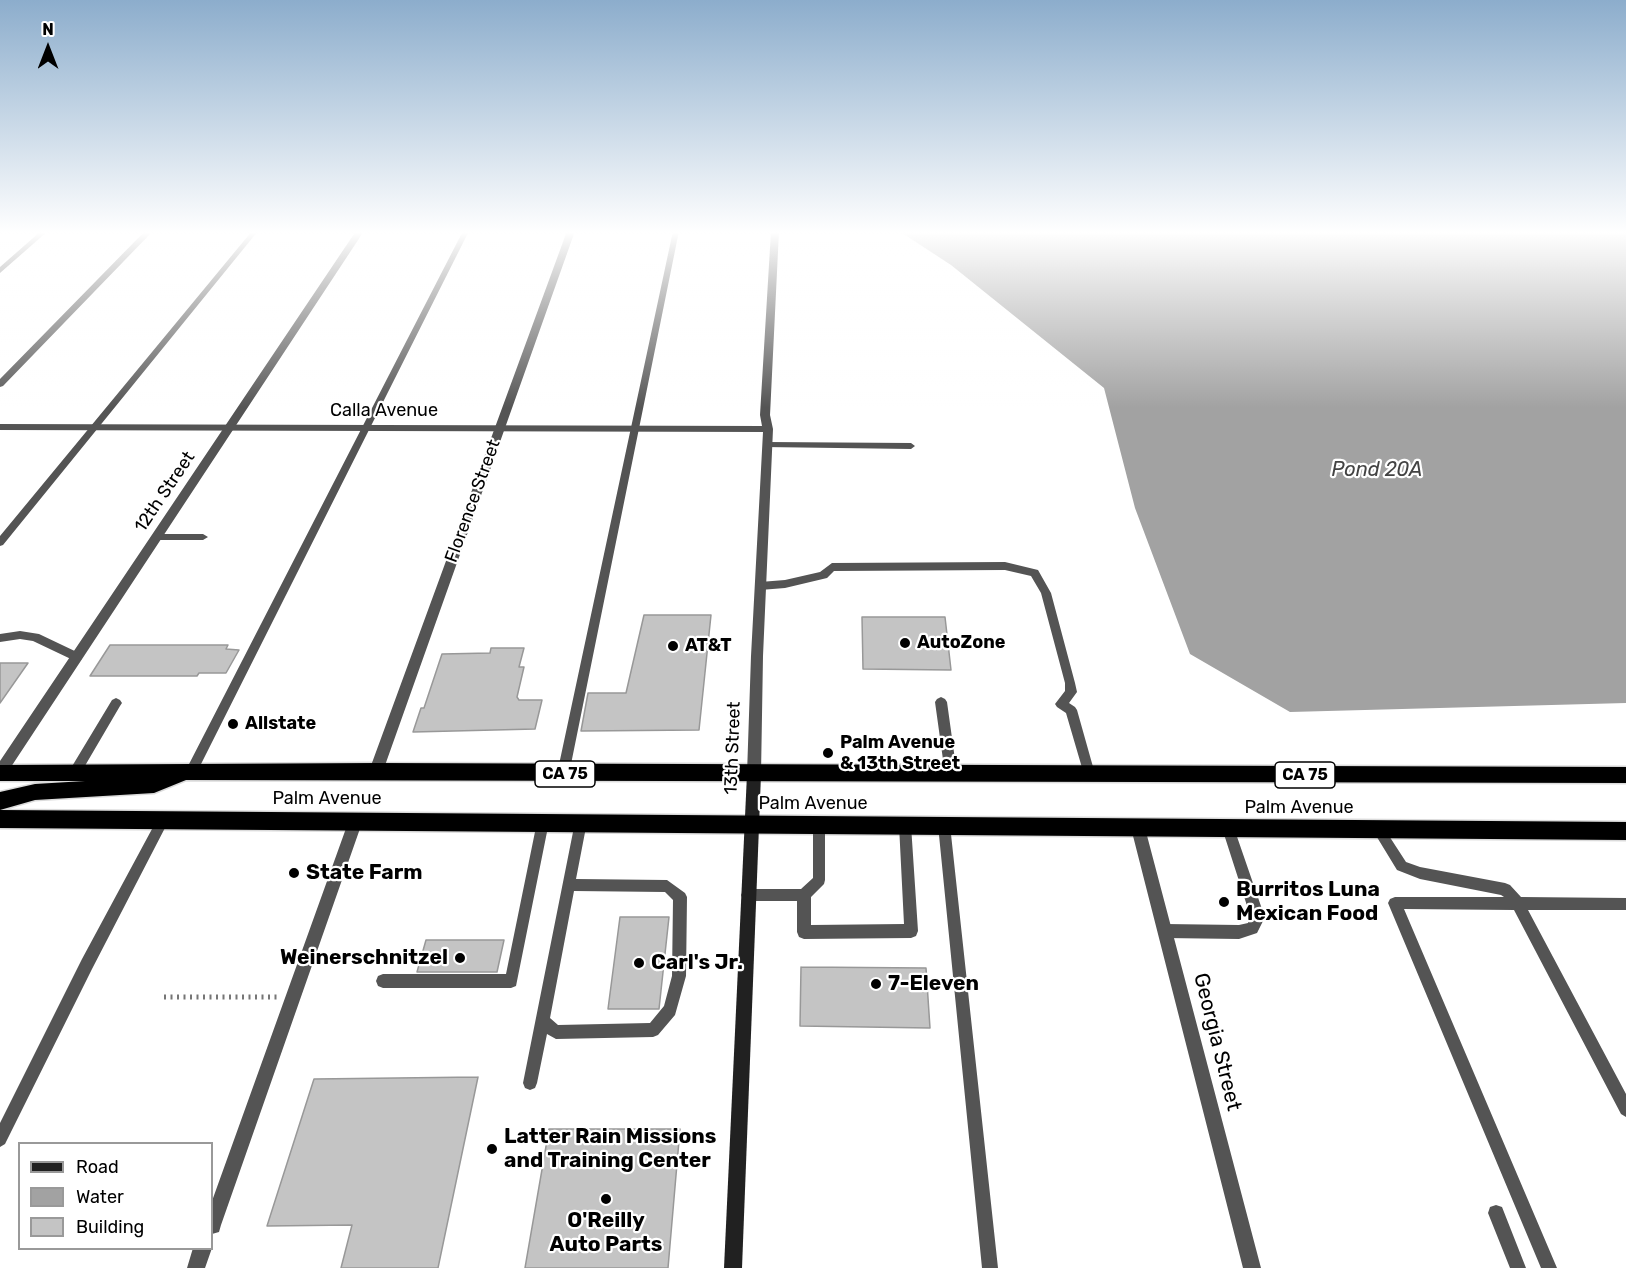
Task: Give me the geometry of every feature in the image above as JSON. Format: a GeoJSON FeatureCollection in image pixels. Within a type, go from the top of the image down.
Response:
{"type":"FeatureCollection","features":[{"type":"Feature","properties":{"kind":"highway","name":"Palm Avenue"},"geometry":{"type":"LineString","coordinates":[[0,772],[1626,775]]}},
{"type":"Feature","properties":{"kind":"highway"},"geometry":{"type":"LineString","coordinates":[[0,801],[35,792],[154,785],[191,772]]}},
{"type":"Feature","properties":{"kind":"highway","name":"Palm Avenue"},"geometry":{"type":"LineString","coordinates":[[0,819],[1626,831]]}},
{"type":"Feature","properties":{"kind":"main road","name":"13th Street"},"geometry":{"type":"LineString","coordinates":[[733,1268],[754,774]]}},
{"type":"Feature","properties":{"kind":"street"},"geometry":{"type":"LineString","coordinates":[[0,384],[91,290]]}},
{"type":"Feature","properties":{"kind":"street","name":"12th Street"},"geometry":{"type":"LineString","coordinates":[[0,772],[321,290]]}},
{"type":"Feature","properties":{"kind":"street","name":"Florence Street"},"geometry":{"type":"LineString","coordinates":[[376,771],[550,290]]}},
{"type":"Feature","properties":{"kind":"street","name":"13th Street"},"geometry":{"type":"LineString","coordinates":[[754,774],[768,429],[765,414],[772,290]]}},
{"type":"Feature","properties":{"kind":"street","name":"Calla Avenue"},"geometry":{"type":"LineString","coordinates":[[0,427],[768,429]]}},
{"type":"Feature","properties":{"kind":"street"},"geometry":{"type":"LineString","coordinates":[[213,1222],[356,820]]}},
{"type":"Feature","properties":{"kind":"street","name":"Georgia Street"},"geometry":{"type":"LineString","coordinates":[[1138,828],[1252,1268]]}},
{"type":"Feature","properties":{"kind":"street"},"geometry":{"type":"LineString","coordinates":[[196,1268],[202,1250]]}},
{"type":"Feature","properties":{"kind":"lane"},"geometry":{"type":"LineString","coordinates":[[0,543],[207,290]]}},
{"type":"Feature","properties":{"kind":"lane"},"geometry":{"type":"LineString","coordinates":[[191,772],[436,290]]}},
{"type":"Feature","properties":{"kind":"lane"},"geometry":{"type":"LineString","coordinates":[[563,774],[664,290]]}},
{"type":"Feature","properties":{"kind":"lane"},"geometry":{"type":"LineString","coordinates":[[767,445],[911,446]]}},
{"type":"Feature","properties":{"kind":"lane"},"geometry":{"type":"LineString","coordinates":[[157,537],[203,537]]}},
{"type":"Feature","properties":{"kind":"lane"},"geometry":{"type":"LineString","coordinates":[[760,586],[785,584],[823,575],[832,567],[945,567],[962,571],[1020,574],[1039,578],[1046,593],[1070,683],[1071,692],[1060,704],[1071,710],[1089,774]]}},
{"type":"Feature","properties":{"kind":"lane"},"geometry":{"type":"LineString","coordinates":[[0,638],[20,635],[35,637],[76,657]]}},
{"type":"Feature","properties":{"kind":"lane"},"geometry":{"type":"LineString","coordinates":[[941,702],[951,774]]}},
{"type":"Feature","properties":{"kind":"lane"},"geometry":{"type":"LineString","coordinates":[[75,772],[116,703]]}},
{"type":"Feature","properties":{"kind":"lane"},"geometry":{"type":"LineString","coordinates":[[0,1139],[87,964],[163,820]]}},
{"type":"Feature","properties":{"kind":"lane"},"geometry":{"type":"LineString","coordinates":[[383,981],[510,981],[543,822]]}},
{"type":"Feature","properties":{"kind":"lane"},"geometry":{"type":"LineString","coordinates":[[530,1083],[580,822]]}},
{"type":"Feature","properties":{"kind":"lane"},"geometry":{"type":"LineString","coordinates":[[748,895],[804,895],[819,880],[819,825]]}},
{"type":"Feature","properties":{"kind":"lane"},"geometry":{"type":"LineString","coordinates":[[804,895],[804,932],[911,931],[905,825]]}},
{"type":"Feature","properties":{"kind":"lane"},"geometry":{"type":"LineString","coordinates":[[945,825],[990,1268]]}},
{"type":"Feature","properties":{"kind":"lane"},"geometry":{"type":"LineString","coordinates":[[1165,931],[1239,933],[1252,928],[1256,921],[1256,912],[1228,828]]}},
{"type":"Feature","properties":{"kind":"lane"},"geometry":{"type":"LineString","coordinates":[[1378,830],[1402,866],[1420,873],[1505,889],[1518,904],[1626,1109]]}},
{"type":"Feature","properties":{"kind":"lane"},"geometry":{"type":"LineString","coordinates":[[542,1021],[556,1032],[653,1030],[670,1010],[679,976],[680,897],[667,886],[568,885]]}},
{"type":"Feature","properties":{"kind":"lane"},"geometry":{"type":"LineString","coordinates":[[1549,1268],[1395,903],[1626,904]]}},
{"type":"Feature","properties":{"kind":"lane"},"geometry":{"type":"LineString","coordinates":[[1496,1213],[1518,1268]]}},
{"type":"Feature","properties":{"kind":"path"},"geometry":{"type":"LineString","coordinates":[[165,997],[293,997]]}},
{"type":"Feature","properties":{"kind":"water","name":"Pond 20A"},"geometry":{"type":"Polygon","coordinates":[[[982,290],[1626,290],[1626,703],[1290,712],[1190,654],[1135,508],[1104,388],[982,290]]]}},
{"type":"Feature","properties":{"kind":"building","name":"AT&T"},"geometry":{"type":"Polygon","coordinates":[[[644,615],[711,615],[699,730],[581,731],[588,693],[626,693],[644,615]]]}},
{"type":"Feature","properties":{"kind":"building","name":"AutoZone"},"geometry":{"type":"Polygon","coordinates":[[[862,617],[945,617],[951,670],[863,669],[862,617]]]}},
{"type":"Feature","properties":{"kind":"building"},"geometry":{"type":"Polygon","coordinates":[[[110,645],[228,645],[226,649],[239,650],[226,673],[199,673],[197,676],[90,676],[110,645]]]}},
{"type":"Feature","properties":{"kind":"building"},"geometry":{"type":"Polygon","coordinates":[[[491,648],[524,648],[519,667],[524,667],[517,697],[519,700],[542,700],[535,729],[413,732],[421,708],[424,708],[442,654],[490,653],[491,648]]]}},
{"type":"Feature","properties":{"kind":"building"},"geometry":{"type":"Polygon","coordinates":[[[0,663],[28,663],[0,703],[0,663]]]}},
{"type":"Feature","properties":{"kind":"building","name":"Carl's Jr."},"geometry":{"type":"Polygon","coordinates":[[[620,917],[669,917],[659,1009],[608,1009],[620,917]]]}},
{"type":"Feature","properties":{"kind":"building","name":"Weinerschnitzel"},"geometry":{"type":"Polygon","coordinates":[[[426,940],[504,940],[497,972],[417,972],[426,940]]]}},
{"type":"Feature","properties":{"kind":"building"},"geometry":{"type":"Polygon","coordinates":[[[801,967],[926,968],[930,1028],[800,1026],[801,967]]]}},
{"type":"Feature","properties":{"kind":"building"},"geometry":{"type":"Polygon","coordinates":[[[478,1077],[438,1268],[341,1268],[352,1225],[267,1226],[314,1079],[478,1077]]]}},
{"type":"Feature","properties":{"kind":"building","name":"O'Reilly Auto Parts"},"geometry":{"type":"Polygon","coordinates":[[[549,1129],[680,1129],[668,1268],[525,1268],[549,1129]]]}},
{"type":"Feature","properties":{"kind":"place","name":"AutoZone"},"geometry":{"type":"Point","coordinates":[905,643]}},
{"type":"Feature","properties":{"kind":"place","name":"AT&T"},"geometry":{"type":"Point","coordinates":[673,646]}},
{"type":"Feature","properties":{"kind":"place","name":"Allstate"},"geometry":{"type":"Point","coordinates":[233,724]}},
{"type":"Feature","properties":{"kind":"place","name":"Palm Avenue & 13th Street"},"geometry":{"type":"Point","coordinates":[828,753]}},
{"type":"Feature","properties":{"kind":"place","name":"State Farm"},"geometry":{"type":"Point","coordinates":[294,873]}},
{"type":"Feature","properties":{"kind":"place","name":"Burritos Luna Mexican Food"},"geometry":{"type":"Point","coordinates":[1224,902]}},
{"type":"Feature","properties":{"kind":"place","name":"Weinerschnitzel"},"geometry":{"type":"Point","coordinates":[460,958]}},
{"type":"Feature","properties":{"kind":"place","name":"Carl's Jr."},"geometry":{"type":"Point","coordinates":[639,963]}},
{"type":"Feature","properties":{"kind":"place","name":"7-Eleven"},"geometry":{"type":"Point","coordinates":[876,984]}},
{"type":"Feature","properties":{"kind":"place","name":"Latter Rain Missions and Training Center"},"geometry":{"type":"Point","coordinates":[492,1149]}},
{"type":"Feature","properties":{"kind":"place","name":"O'Reilly Auto Parts"},"geometry":{"type":"Point","coordinates":[606,1199]}}]}
